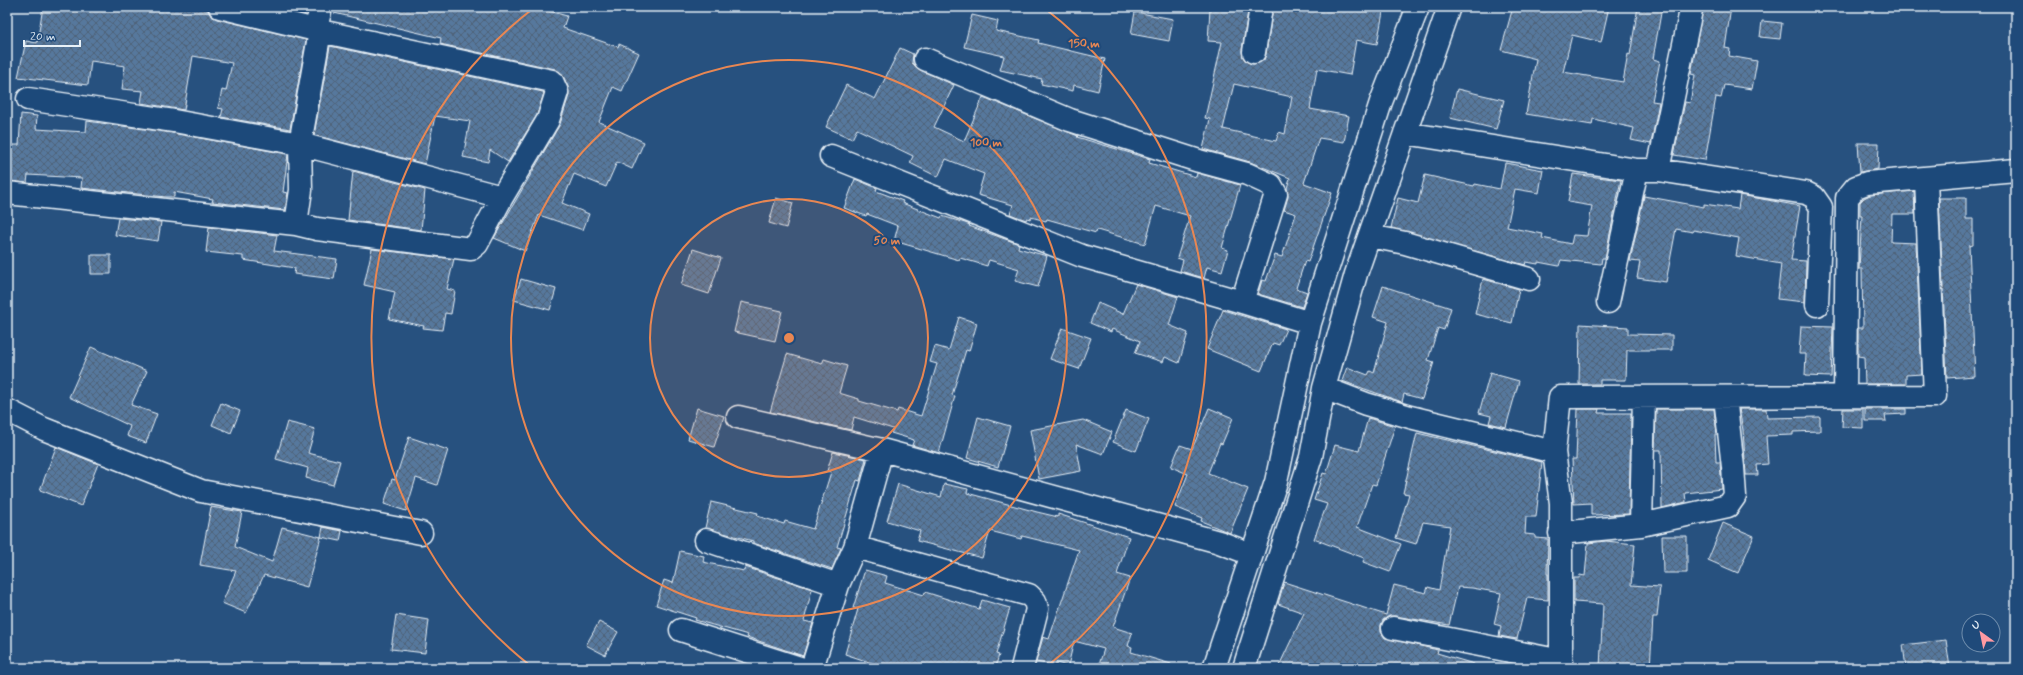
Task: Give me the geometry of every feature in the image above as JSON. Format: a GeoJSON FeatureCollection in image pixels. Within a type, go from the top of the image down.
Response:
{"type":"FeatureCollection","features":[{"type":"Feature","properties":{"kind":"street"},"geometry":{"type":"LineString","coordinates":[[7,192],[296,224],[317,229],[471,249],[477,244],[502,197],[548,120],[557,92],[552,81],[220,7]]}},
{"type":"Feature","properties":{"kind":"street"},"geometry":{"type":"LineString","coordinates":[[296,224],[301,190],[300,144],[321,7]]}},
{"type":"Feature","properties":{"kind":"street"},"geometry":{"type":"LineString","coordinates":[[1254,52],[1261,7]]}},
{"type":"Feature","properties":{"kind":"street"},"geometry":{"type":"LineString","coordinates":[[1214,668],[1251,554],[1262,528],[1276,482],[1310,324],[1381,102],[1418,7]]}},
{"type":"Feature","properties":{"kind":"street"},"geometry":{"type":"LineString","coordinates":[[1244,668],[1311,457],[1324,388],[1356,274],[1449,7]]}},
{"type":"Feature","properties":{"kind":"street"},"geometry":{"type":"LineString","coordinates":[[1658,170],[1691,10]]}},
{"type":"Feature","properties":{"kind":"street"},"geometry":{"type":"LineString","coordinates":[[926,59],[1070,120],[1199,161],[1247,174],[1271,185],[1276,194],[1242,302]]}},
{"type":"Feature","properties":{"kind":"street"},"geometry":{"type":"LineString","coordinates":[[28,99],[174,120],[300,144],[502,197]]}},
{"type":"Feature","properties":{"kind":"street"},"geometry":{"type":"LineString","coordinates":[[1405,133],[1636,170],[1658,170],[1806,193],[1814,197],[1821,207],[1817,305]]}},
{"type":"Feature","properties":{"kind":"street"},"geometry":{"type":"LineString","coordinates":[[831,156],[1082,256],[1242,302],[1310,324]]}},
{"type":"Feature","properties":{"kind":"street"},"geometry":{"type":"LineString","coordinates":[[1608,302],[1636,170]]}},
{"type":"Feature","properties":{"kind":"street"},"geometry":{"type":"LineString","coordinates":[[1845,396],[1847,198],[1856,187],[1867,183],[2016,170]]}},
{"type":"Feature","properties":{"kind":"street"},"geometry":{"type":"LineString","coordinates":[[1393,628],[1562,664],[1561,503],[1554,452],[1560,397],[1725,398],[1935,396],[1926,179]]}},
{"type":"Feature","properties":{"kind":"street"},"geometry":{"type":"LineString","coordinates":[[1370,236],[1405,243],[1529,279]]}},
{"type":"Feature","properties":{"kind":"street"},"geometry":{"type":"LineString","coordinates":[[1324,388],[1366,404],[1410,417],[1554,452]]}},
{"type":"Feature","properties":{"kind":"street"},"geometry":{"type":"LineString","coordinates":[[1641,525],[1644,397]]}},
{"type":"Feature","properties":{"kind":"street"},"geometry":{"type":"LineString","coordinates":[[1560,533],[1641,525],[1721,509],[1732,502],[1735,496],[1725,398]]}},
{"type":"Feature","properties":{"kind":"street"},"geometry":{"type":"LineString","coordinates":[[7,410],[44,429],[201,491],[421,533]]}},
{"type":"Feature","properties":{"kind":"street"},"geometry":{"type":"LineString","coordinates":[[738,417],[882,450],[1219,542],[1251,554]]}},
{"type":"Feature","properties":{"kind":"street"},"geometry":{"type":"LineString","coordinates":[[812,668],[838,585],[855,547],[882,450]]}},
{"type":"Feature","properties":{"kind":"street"},"geometry":{"type":"LineString","coordinates":[[1262,528],[1286,532]]}},
{"type":"Feature","properties":{"kind":"street"},"geometry":{"type":"LineString","coordinates":[[706,540],[838,585]]}},
{"type":"Feature","properties":{"kind":"street"},"geometry":{"type":"LineString","coordinates":[[855,547],[1029,595],[1035,601],[1037,609],[1022,668]]}},
{"type":"Feature","properties":{"kind":"street"},"geometry":{"type":"LineString","coordinates":[[681,630],[800,668]]}},
{"type":"Feature","properties":{"kind":"building"},"geometry":{"type":"Polygon","coordinates":[[[43,7],[188,7],[208,10],[211,16],[217,19],[306,40],[290,129],[221,117],[223,109],[218,108],[222,90],[226,91],[232,63],[193,56],[184,110],[141,103],[143,91],[122,89],[125,66],[91,61],[88,85],[18,77],[26,41],[37,43],[43,7]]]}},
{"type":"Feature","properties":{"kind":"building"},"geometry":{"type":"Polygon","coordinates":[[[281,7],[306,7],[305,15],[281,9],[281,7]]]}},
{"type":"Feature","properties":{"kind":"building"},"geometry":{"type":"Polygon","coordinates":[[[335,7],[535,7],[567,16],[563,28],[618,47],[619,44],[639,53],[622,91],[613,87],[599,122],[644,142],[632,169],[617,162],[606,187],[574,174],[562,203],[589,214],[583,230],[539,215],[525,251],[494,238],[560,124],[569,95],[568,87],[563,76],[555,69],[440,44],[441,38],[334,13],[335,7]]]}},
{"type":"Feature","properties":{"kind":"building"},"geometry":{"type":"Polygon","coordinates":[[[1273,7],[1384,7],[1377,44],[1356,40],[1350,75],[1317,69],[1310,109],[1349,116],[1344,142],[1319,138],[1304,183],[1332,193],[1308,262],[1305,261],[1296,288],[1307,292],[1302,307],[1258,294],[1262,280],[1266,281],[1275,255],[1282,257],[1296,214],[1284,210],[1288,197],[1287,188],[1290,178],[1250,162],[1203,149],[1210,119],[1205,118],[1222,42],[1208,41],[1210,9],[1248,11],[1242,50],[1243,57],[1246,61],[1252,64],[1259,63],[1264,60],[1273,7]],[[1234,84],[1223,129],[1276,141],[1279,132],[1285,134],[1292,97],[1234,84]]]}},
{"type":"Feature","properties":{"kind":"building"},"geometry":{"type":"Polygon","coordinates":[[[1513,7],[1609,7],[1601,42],[1572,35],[1563,72],[1623,82],[1628,54],[1630,55],[1638,7],[1662,7],[1653,59],[1660,61],[1652,101],[1659,102],[1651,144],[1631,140],[1634,128],[1593,119],[1592,125],[1526,114],[1536,59],[1501,50],[1513,7]]]}},
{"type":"Feature","properties":{"kind":"building"},"geometry":{"type":"Polygon","coordinates":[[[1703,7],[1731,7],[1725,48],[1730,49],[1729,56],[1757,61],[1752,89],[1724,85],[1721,98],[1716,97],[1705,160],[1674,155],[1685,102],[1690,103],[1695,75],[1691,74],[1703,7]]]}},
{"type":"Feature","properties":{"kind":"building"},"geometry":{"type":"Polygon","coordinates":[[[1135,12],[1173,19],[1169,41],[1131,34],[1135,12]]]}},
{"type":"Feature","properties":{"kind":"building"},"geometry":{"type":"Polygon","coordinates":[[[972,15],[998,21],[996,31],[1039,40],[1038,43],[1105,59],[1098,91],[1074,85],[1073,91],[1041,84],[1042,79],[1000,70],[1004,56],[964,47],[972,15]]]}},
{"type":"Feature","properties":{"kind":"building"},"geometry":{"type":"Polygon","coordinates":[[[1762,21],[1782,23],[1780,39],[1760,37],[1762,21]]]}},
{"type":"Feature","properties":{"kind":"building"},"geometry":{"type":"Polygon","coordinates":[[[330,46],[544,93],[537,115],[508,162],[490,150],[488,162],[463,157],[470,121],[435,116],[425,164],[314,135],[330,46]]]}},
{"type":"Feature","properties":{"kind":"building"},"geometry":{"type":"Polygon","coordinates":[[[900,48],[913,54],[912,63],[920,70],[954,85],[934,127],[964,141],[983,97],[1078,136],[1077,137],[1150,159],[1149,163],[1196,177],[1197,173],[1240,185],[1222,248],[1228,250],[1222,271],[1207,267],[1204,278],[1180,271],[1183,260],[1177,258],[1190,216],[1156,206],[1145,244],[1097,230],[1096,233],[1047,219],[1046,221],[1031,217],[1030,219],[1027,218],[1026,220],[1010,214],[1013,205],[978,195],[984,174],[946,159],[938,177],[910,163],[913,156],[857,129],[852,139],[826,127],[846,85],[875,99],[900,48]]]}},
{"type":"Feature","properties":{"kind":"building"},"geometry":{"type":"Polygon","coordinates":[[[1457,89],[1504,100],[1496,129],[1450,118],[1457,89]]]}},
{"type":"Feature","properties":{"kind":"building"},"geometry":{"type":"Polygon","coordinates":[[[21,114],[37,116],[36,129],[86,132],[87,121],[172,133],[288,154],[283,192],[288,193],[285,210],[212,202],[213,199],[174,192],[174,197],[166,197],[81,188],[82,178],[28,175],[27,183],[9,181],[12,145],[19,145],[21,114]]]}},
{"type":"Feature","properties":{"kind":"building"},"geometry":{"type":"Polygon","coordinates":[[[1858,143],[1879,143],[1878,169],[1860,172],[1858,143]]]}},
{"type":"Feature","properties":{"kind":"building"},"geometry":{"type":"Polygon","coordinates":[[[1505,163],[1543,170],[1539,193],[1515,189],[1507,227],[1543,234],[1542,238],[1571,244],[1573,235],[1587,236],[1592,206],[1568,202],[1573,174],[1621,180],[1605,258],[1602,258],[1601,264],[1561,260],[1559,266],[1538,262],[1538,264],[1526,262],[1525,265],[1391,228],[1398,198],[1418,203],[1425,175],[1474,186],[1475,184],[1500,189],[1505,163]]]}},
{"type":"Feature","properties":{"kind":"building"},"geometry":{"type":"Polygon","coordinates":[[[353,171],[425,190],[421,230],[348,220],[353,171]]]}},
{"type":"Feature","properties":{"kind":"building"},"geometry":{"type":"Polygon","coordinates":[[[855,179],[877,188],[876,191],[903,201],[902,203],[941,218],[942,216],[965,223],[970,225],[969,226],[1019,244],[1018,248],[1047,256],[1038,287],[1015,281],[1019,269],[989,260],[987,266],[960,258],[959,260],[894,241],[898,226],[867,214],[866,216],[844,208],[855,179]]]}},
{"type":"Feature","properties":{"kind":"building"},"geometry":{"type":"Polygon","coordinates":[[[1914,191],[1915,214],[1892,214],[1891,242],[1916,243],[1922,374],[1906,375],[1906,384],[1865,384],[1864,357],[1858,356],[1858,328],[1863,328],[1862,269],[1859,269],[1862,215],[1860,215],[1860,202],[1870,195],[1914,191]]]}},
{"type":"Feature","properties":{"kind":"building"},"geometry":{"type":"Polygon","coordinates":[[[1740,195],[1800,206],[1791,260],[1806,261],[1805,302],[1777,299],[1781,264],[1736,256],[1739,238],[1693,230],[1693,232],[1676,229],[1666,282],[1637,278],[1640,262],[1630,261],[1644,196],[1704,207],[1704,204],[1738,209],[1740,195]]]}},
{"type":"Feature","properties":{"kind":"building"},"geometry":{"type":"Polygon","coordinates":[[[776,198],[793,203],[786,228],[769,223],[776,198]]]}},
{"type":"Feature","properties":{"kind":"building"},"geometry":{"type":"Polygon","coordinates":[[[1939,198],[1966,198],[1966,219],[1973,219],[1973,245],[1969,246],[1975,376],[1947,378],[1939,198]]]}},
{"type":"Feature","properties":{"kind":"building"},"geometry":{"type":"Polygon","coordinates":[[[118,218],[161,222],[158,241],[115,235],[118,218]]]}},
{"type":"Feature","properties":{"kind":"building"},"geometry":{"type":"Polygon","coordinates":[[[209,227],[277,235],[274,251],[337,259],[334,279],[294,274],[295,268],[243,260],[243,256],[206,252],[209,227]]]}},
{"type":"Feature","properties":{"kind":"building"},"geometry":{"type":"Polygon","coordinates":[[[372,249],[454,259],[447,289],[455,291],[451,314],[445,313],[442,330],[423,328],[424,326],[389,319],[395,292],[364,285],[372,249]]]}},
{"type":"Feature","properties":{"kind":"building"},"geometry":{"type":"Polygon","coordinates":[[[693,249],[721,258],[709,294],[681,285],[693,249]]]}},
{"type":"Feature","properties":{"kind":"building"},"geometry":{"type":"Polygon","coordinates":[[[91,255],[111,255],[111,274],[91,274],[91,255]]]}},
{"type":"Feature","properties":{"kind":"building"},"geometry":{"type":"Polygon","coordinates":[[[521,279],[556,289],[550,310],[514,300],[521,279]]]}},
{"type":"Feature","properties":{"kind":"building"},"geometry":{"type":"Polygon","coordinates":[[[1483,279],[1519,289],[1512,323],[1475,314],[1483,279]]]}},
{"type":"Feature","properties":{"kind":"building"},"geometry":{"type":"Polygon","coordinates":[[[1136,284],[1178,297],[1169,325],[1188,333],[1179,363],[1165,357],[1163,362],[1135,353],[1140,341],[1112,329],[1111,332],[1090,323],[1098,303],[1123,314],[1136,284]]]}},
{"type":"Feature","properties":{"kind":"building"},"geometry":{"type":"Polygon","coordinates":[[[1383,286],[1451,308],[1444,330],[1438,328],[1428,360],[1434,362],[1422,399],[1404,394],[1402,402],[1342,381],[1347,367],[1368,375],[1370,371],[1374,373],[1388,322],[1373,317],[1383,286]]]}},
{"type":"Feature","properties":{"kind":"building"},"geometry":{"type":"Polygon","coordinates":[[[741,302],[782,311],[775,341],[734,332],[741,302]]]}},
{"type":"Feature","properties":{"kind":"building"},"geometry":{"type":"Polygon","coordinates":[[[1223,310],[1286,329],[1279,345],[1273,343],[1261,371],[1207,349],[1223,310]]]}},
{"type":"Feature","properties":{"kind":"building"},"geometry":{"type":"Polygon","coordinates":[[[959,317],[977,323],[969,351],[966,350],[952,395],[955,396],[939,453],[912,445],[914,440],[891,433],[893,429],[854,417],[851,430],[770,412],[787,354],[822,364],[824,359],[847,366],[839,393],[859,399],[859,401],[897,412],[898,409],[921,416],[937,364],[930,362],[935,346],[949,350],[959,317]]]}},
{"type":"Feature","properties":{"kind":"building"},"geometry":{"type":"Polygon","coordinates":[[[1580,324],[1628,327],[1628,334],[1672,335],[1672,350],[1627,350],[1626,380],[1600,380],[1600,384],[1579,384],[1580,324]]]}},
{"type":"Feature","properties":{"kind":"building"},"geometry":{"type":"Polygon","coordinates":[[[1801,326],[1833,327],[1831,377],[1805,376],[1806,354],[1799,354],[1801,326]]]}},
{"type":"Feature","properties":{"kind":"building"},"geometry":{"type":"Polygon","coordinates":[[[1062,328],[1091,338],[1079,369],[1050,359],[1062,328]]]}},
{"type":"Feature","properties":{"kind":"building"},"geometry":{"type":"Polygon","coordinates":[[[91,347],[147,371],[131,405],[157,414],[146,443],[127,436],[130,426],[69,397],[91,347]]]}},
{"type":"Feature","properties":{"kind":"building"},"geometry":{"type":"Polygon","coordinates":[[[1490,373],[1519,381],[1506,427],[1489,423],[1491,416],[1479,413],[1490,373]]]}},
{"type":"Feature","properties":{"kind":"building"},"geometry":{"type":"Polygon","coordinates":[[[221,403],[240,411],[231,433],[212,425],[221,403]]]}},
{"type":"Feature","properties":{"kind":"building"},"geometry":{"type":"Polygon","coordinates":[[[697,408],[724,416],[714,447],[688,439],[697,408]]]}},
{"type":"Feature","properties":{"kind":"building"},"geometry":{"type":"Polygon","coordinates":[[[1209,408],[1233,418],[1222,444],[1220,443],[1208,473],[1248,489],[1230,533],[1201,521],[1202,518],[1175,507],[1188,474],[1171,467],[1180,445],[1192,449],[1209,408]]]}},
{"type":"Feature","properties":{"kind":"building"},"geometry":{"type":"Polygon","coordinates":[[[1578,409],[1599,409],[1598,413],[1631,413],[1629,514],[1591,515],[1591,503],[1574,504],[1572,459],[1576,459],[1578,409]]]}},
{"type":"Feature","properties":{"kind":"building"},"geometry":{"type":"Polygon","coordinates":[[[1656,409],[1714,409],[1717,434],[1715,434],[1716,462],[1720,462],[1722,489],[1685,493],[1686,502],[1662,508],[1661,450],[1655,450],[1656,409]]]}},
{"type":"Feature","properties":{"kind":"building"},"geometry":{"type":"Polygon","coordinates":[[[1739,409],[1766,409],[1767,418],[1820,417],[1820,431],[1793,432],[1793,435],[1766,436],[1768,464],[1757,465],[1758,475],[1746,475],[1743,430],[1739,409]]]}},
{"type":"Feature","properties":{"kind":"building"},"geometry":{"type":"Polygon","coordinates":[[[1843,409],[1863,409],[1863,428],[1842,427],[1843,409]]]}},
{"type":"Feature","properties":{"kind":"building"},"geometry":{"type":"Polygon","coordinates":[[[1865,409],[1906,409],[1906,414],[1885,415],[1886,421],[1865,421],[1865,409]]]}},
{"type":"Feature","properties":{"kind":"building"},"geometry":{"type":"Polygon","coordinates":[[[1126,410],[1149,419],[1136,451],[1113,442],[1126,410]]]}},
{"type":"Feature","properties":{"kind":"building"},"geometry":{"type":"Polygon","coordinates":[[[978,417],[1010,426],[998,467],[967,458],[978,417]]]}},
{"type":"Feature","properties":{"kind":"building"},"geometry":{"type":"Polygon","coordinates":[[[1368,418],[1395,426],[1376,485],[1372,484],[1357,527],[1401,544],[1390,572],[1363,562],[1364,558],[1314,539],[1327,504],[1314,500],[1323,473],[1326,474],[1335,445],[1359,451],[1368,418]]]}},
{"type":"Feature","properties":{"kind":"building"},"geometry":{"type":"Polygon","coordinates":[[[1083,420],[1112,432],[1103,454],[1076,444],[1081,471],[1039,479],[1030,430],[1083,420]]]}},
{"type":"Feature","properties":{"kind":"building"},"geometry":{"type":"Polygon","coordinates":[[[287,422],[315,429],[308,453],[340,461],[333,485],[306,478],[308,468],[276,459],[287,422]]]}},
{"type":"Feature","properties":{"kind":"building"},"geometry":{"type":"Polygon","coordinates":[[[1417,433],[1542,462],[1536,517],[1526,517],[1525,534],[1535,535],[1535,538],[1548,539],[1548,600],[1527,598],[1517,639],[1499,636],[1501,626],[1494,624],[1501,593],[1472,588],[1458,587],[1449,625],[1395,616],[1389,616],[1383,620],[1381,632],[1385,638],[1438,650],[1437,653],[1474,664],[1474,668],[1398,668],[1372,662],[1371,668],[1278,668],[1304,613],[1278,604],[1284,582],[1386,615],[1394,585],[1426,593],[1428,587],[1439,590],[1450,526],[1423,522],[1416,544],[1396,538],[1409,494],[1403,493],[1417,433]]]}},
{"type":"Feature","properties":{"kind":"building"},"geometry":{"type":"Polygon","coordinates":[[[409,437],[448,450],[437,485],[416,478],[406,511],[384,504],[392,479],[395,480],[409,437]]]}},
{"type":"Feature","properties":{"kind":"building"},"geometry":{"type":"Polygon","coordinates":[[[56,447],[98,464],[81,506],[40,490],[56,447]]]}},
{"type":"Feature","properties":{"kind":"building"},"geometry":{"type":"Polygon","coordinates":[[[833,452],[866,459],[860,481],[857,480],[837,547],[841,548],[832,569],[753,543],[753,541],[705,528],[711,502],[758,513],[757,516],[784,524],[785,521],[813,529],[831,472],[827,471],[833,452]]]}},
{"type":"Feature","properties":{"kind":"building"},"geometry":{"type":"Polygon","coordinates":[[[898,484],[941,497],[944,484],[968,489],[967,493],[1058,517],[1058,514],[1129,537],[1117,574],[1130,578],[1113,627],[1132,633],[1128,646],[1132,647],[1131,652],[1171,664],[1170,668],[1098,668],[1104,649],[1074,641],[1068,666],[1056,663],[1056,666],[1036,662],[1043,637],[1049,639],[1079,550],[1022,536],[1021,539],[990,531],[982,558],[917,541],[920,531],[887,521],[898,484]]]}},
{"type":"Feature","properties":{"kind":"building"},"geometry":{"type":"Polygon","coordinates":[[[211,507],[242,512],[235,547],[272,562],[282,527],[321,537],[307,587],[264,575],[246,613],[222,603],[236,571],[200,565],[211,507]]]}},
{"type":"Feature","properties":{"kind":"building"},"geometry":{"type":"Polygon","coordinates":[[[1723,523],[1754,536],[1738,573],[1708,560],[1723,523]]]}},
{"type":"Feature","properties":{"kind":"building"},"geometry":{"type":"Polygon","coordinates":[[[323,527],[342,531],[340,541],[321,537],[323,527]]]}},
{"type":"Feature","properties":{"kind":"building"},"geometry":{"type":"Polygon","coordinates":[[[1662,536],[1687,536],[1687,573],[1663,573],[1662,536]]]}},
{"type":"Feature","properties":{"kind":"building"},"geometry":{"type":"Polygon","coordinates":[[[1606,541],[1635,544],[1631,585],[1660,587],[1657,617],[1653,617],[1650,668],[1600,668],[1603,604],[1574,602],[1574,578],[1579,578],[1580,575],[1585,576],[1588,543],[1606,541]]]}},
{"type":"Feature","properties":{"kind":"building"},"geometry":{"type":"Polygon","coordinates":[[[680,551],[704,556],[703,562],[744,571],[745,567],[812,589],[804,621],[813,623],[803,656],[747,637],[748,635],[695,620],[696,618],[656,605],[664,580],[673,583],[680,551]]]}},
{"type":"Feature","properties":{"kind":"building"},"geometry":{"type":"Polygon","coordinates":[[[865,570],[887,576],[885,583],[924,595],[925,592],[979,609],[982,600],[1010,608],[996,654],[999,655],[995,668],[882,668],[845,654],[858,609],[853,608],[865,570]]]}},
{"type":"Feature","properties":{"kind":"building"},"geometry":{"type":"Polygon","coordinates":[[[396,615],[429,620],[425,653],[391,649],[396,615]]]}},
{"type":"Feature","properties":{"kind":"building"},"geometry":{"type":"Polygon","coordinates":[[[599,622],[618,632],[605,655],[586,645],[599,622]]]}},
{"type":"Feature","properties":{"kind":"building"},"geometry":{"type":"Polygon","coordinates":[[[1946,640],[1950,668],[1906,668],[1903,645],[1946,640]]]}}]}
